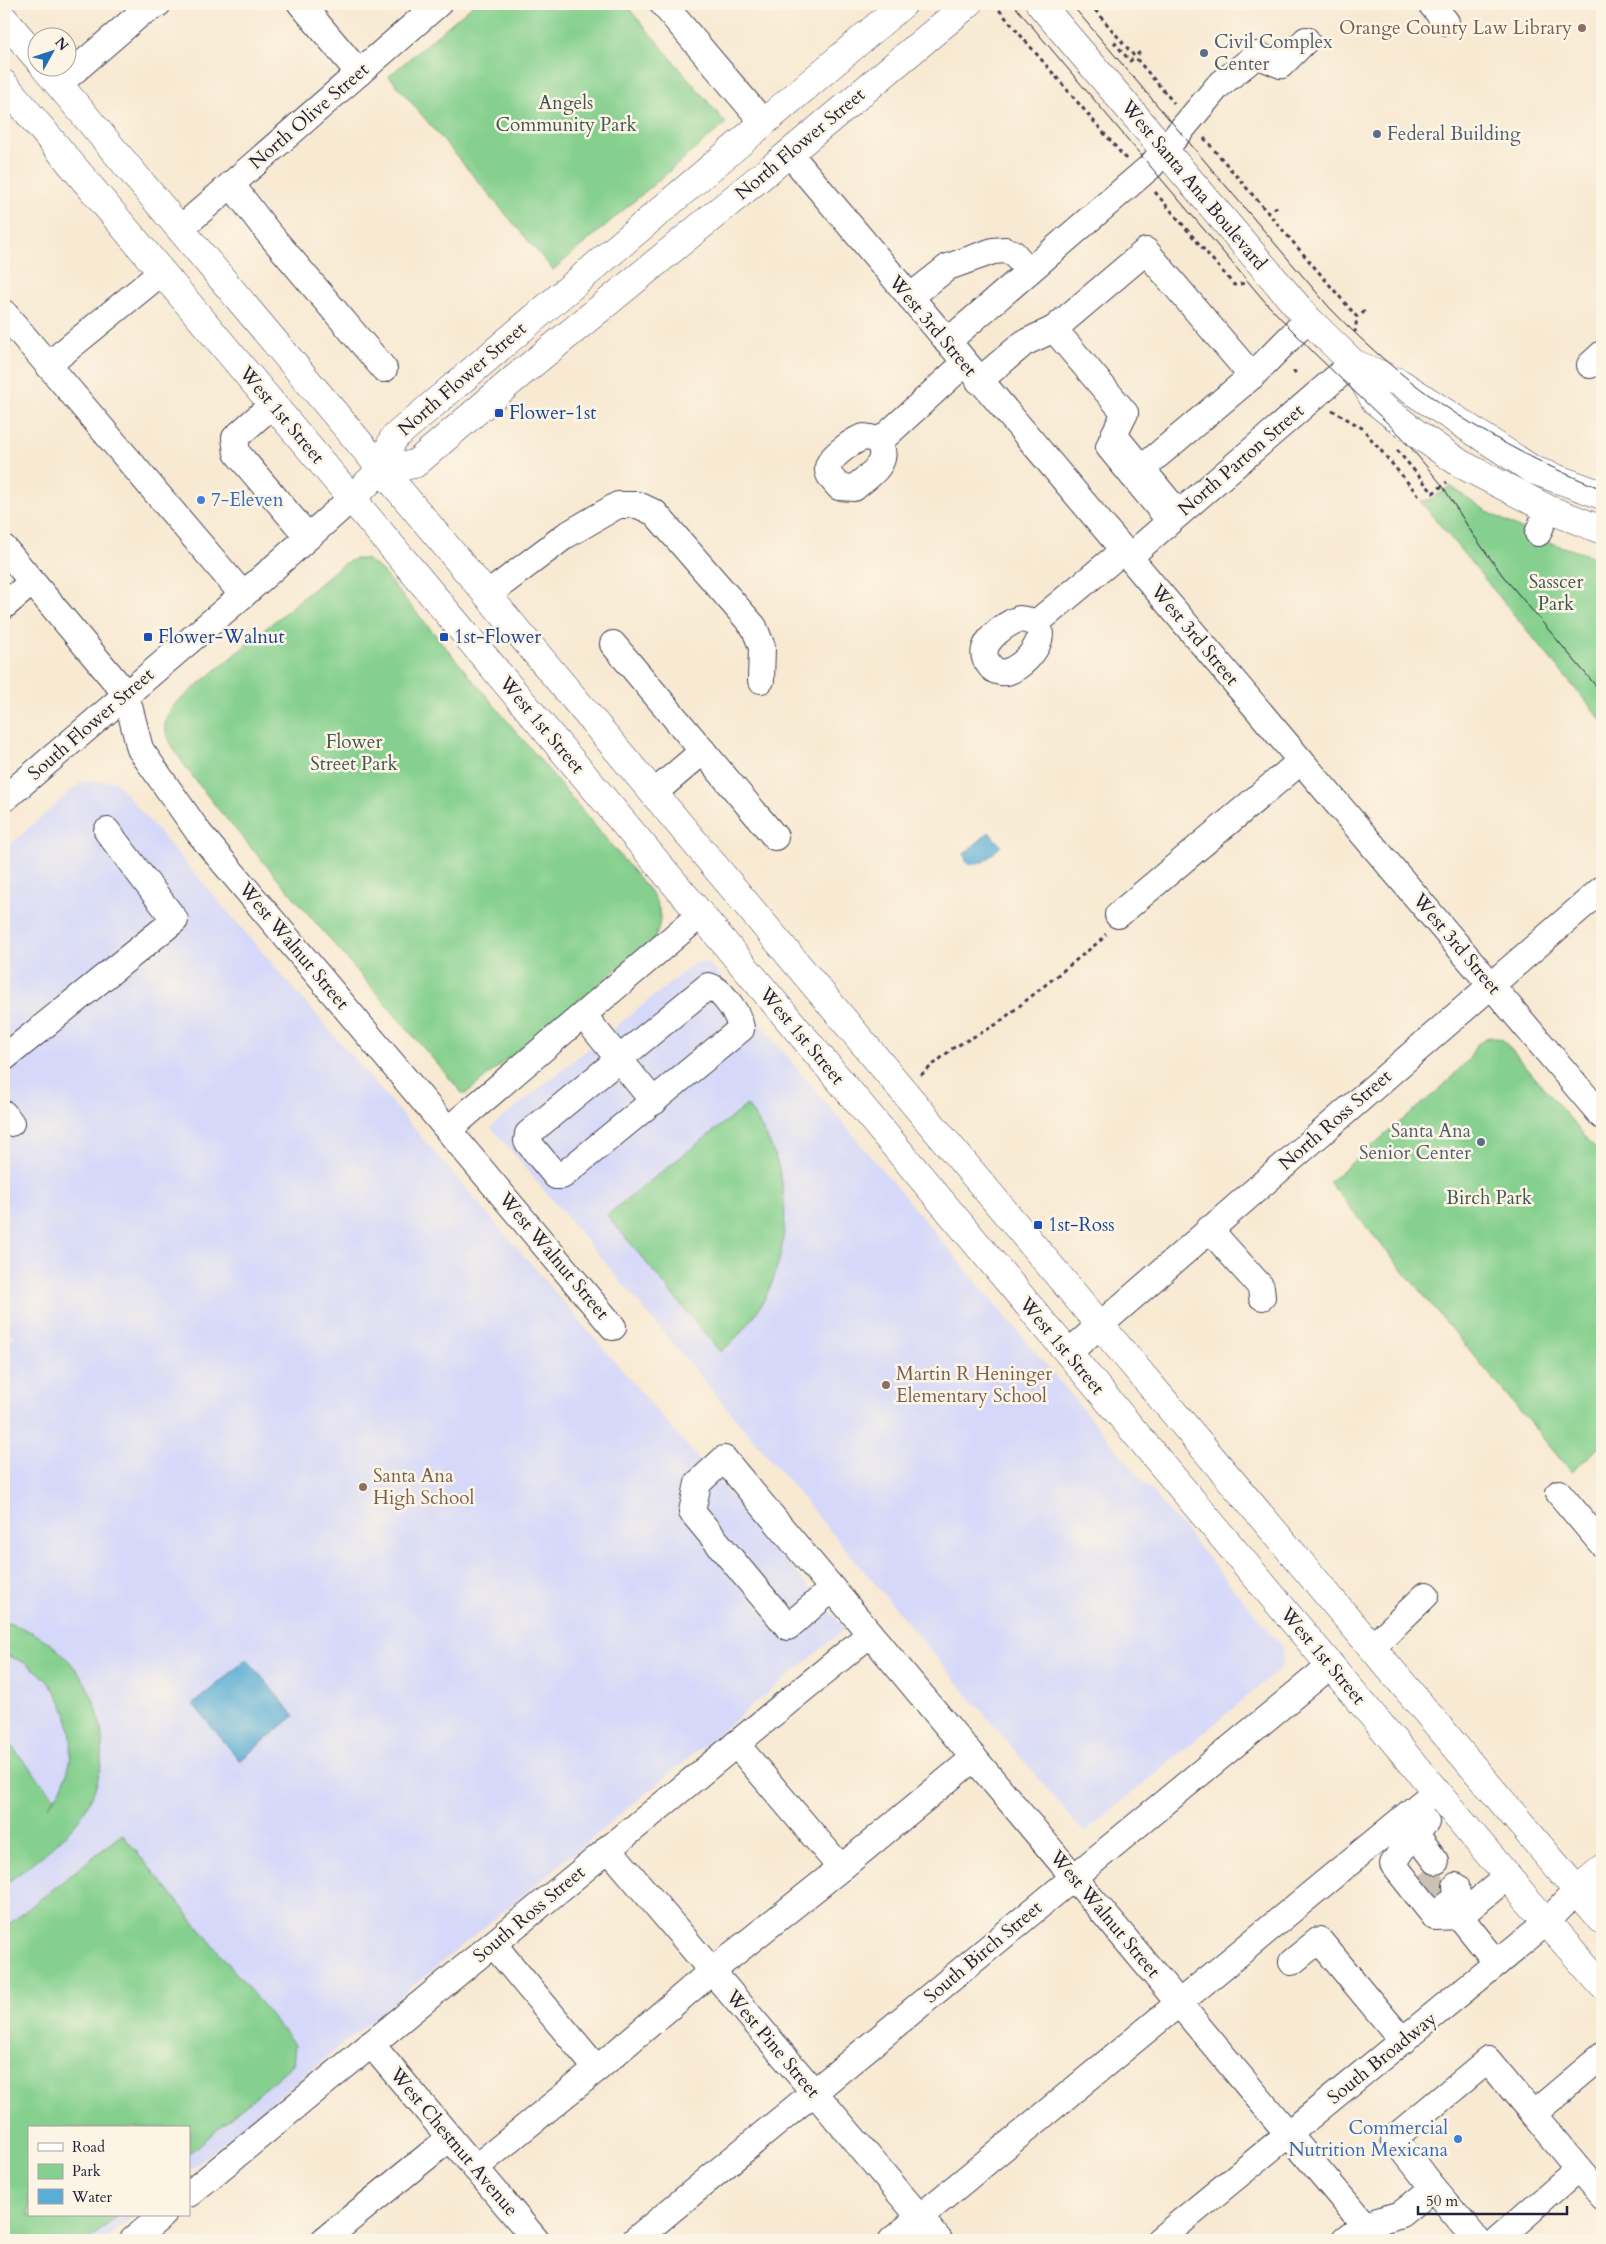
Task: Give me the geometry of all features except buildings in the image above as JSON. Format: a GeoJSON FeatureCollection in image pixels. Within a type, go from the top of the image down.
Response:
{"type":"FeatureCollection","features":[{"type":"Feature","properties":{"kind":"main road","name":"North Flower Street"},"geometry":{"type":"LineString","coordinates":[[381,470],[393,439],[903,4]]}},
{"type":"Feature","properties":{"kind":"main road","name":"North Flower Street"},"geometry":{"type":"LineString","coordinates":[[381,470],[415,464],[514,378],[968,4]]}},
{"type":"Feature","properties":{"kind":"main road","name":"West Santa Ana Boulevard"},"geometry":{"type":"LineString","coordinates":[[1040,4],[1308,320],[1352,363],[1374,401],[1416,434],[1543,521],[1602,530]]}},
{"type":"Feature","properties":{"kind":"main road"},"geometry":{"type":"LineString","coordinates":[[4,19],[28,47]]}},
{"type":"Feature","properties":{"kind":"main road"},"geometry":{"type":"LineString","coordinates":[[54,78],[381,470],[1602,1920]]}},
{"type":"Feature","properties":{"kind":"main road","name":"West 1st Street"},"geometry":{"type":"LineString","coordinates":[[4,84],[700,915],[1508,1876],[1602,1985]]}},
{"type":"Feature","properties":{"kind":"main road"},"geometry":{"type":"LineString","coordinates":[[74,167],[151,232],[180,229]]}},
{"type":"Feature","properties":{"kind":"main road","name":"West Santa Ana Boulevard"},"geometry":{"type":"LineString","coordinates":[[1352,363],[1400,382],[1533,470],[1602,495]]}},
{"type":"Feature","properties":{"kind":"main road","name":"South Flower Street"},"geometry":{"type":"LineString","coordinates":[[352,498],[381,470]]}},
{"type":"Feature","properties":{"kind":"main road"},"geometry":{"type":"LineString","coordinates":[[1577,1890],[1602,1869]]}},
{"type":"Feature","properties":{"kind":"street"},"geometry":{"type":"LineString","coordinates":[[301,4],[360,73]]}},
{"type":"Feature","properties":{"kind":"street","name":"North Olive Street"},"geometry":{"type":"LineString","coordinates":[[180,229],[438,4]]}},
{"type":"Feature","properties":{"kind":"street"},"geometry":{"type":"LineString","coordinates":[[662,4],[763,122]]}},
{"type":"Feature","properties":{"kind":"street"},"geometry":{"type":"LineString","coordinates":[[78,58],[154,5]]}},
{"type":"Feature","properties":{"kind":"street"},"geometry":{"type":"LineString","coordinates":[[947,342],[1151,166],[1166,151],[1218,86],[1257,55],[1281,65],[1306,40]]}},
{"type":"Feature","properties":{"kind":"street","name":"West 3rd Street"},"geometry":{"type":"LineString","coordinates":[[789,153],[1602,1116]]}},
{"type":"Feature","properties":{"kind":"street"},"geometry":{"type":"LineString","coordinates":[[231,184],[267,231],[384,369]]}},
{"type":"Feature","properties":{"kind":"street"},"geometry":{"type":"LineString","coordinates":[[910,297],[948,267],[993,251],[1004,250],[1014,253],[1029,271]]}},
{"type":"Feature","properties":{"kind":"street"},"geometry":{"type":"LineString","coordinates":[[879,442],[972,372],[1024,343],[1054,329],[1146,251],[1252,376]]}},
{"type":"Feature","properties":{"kind":"street"},"geometry":{"type":"LineString","coordinates":[[48,365],[162,272]]}},
{"type":"Feature","properties":{"kind":"street"},"geometry":{"type":"LineString","coordinates":[[4,313],[243,596]]}},
{"type":"Feature","properties":{"kind":"street"},"geometry":{"type":"LineString","coordinates":[[1137,472],[1252,376],[1308,320]]}},
{"type":"Feature","properties":{"kind":"street"},"geometry":{"type":"LineString","coordinates":[[1054,329],[1125,413],[1114,435],[1137,472],[1174,517]]}},
{"type":"Feature","properties":{"kind":"street","name":"North Parton Street"},"geometry":{"type":"LineString","coordinates":[[1035,624],[1174,517],[1352,363]]}},
{"type":"Feature","properties":{"kind":"street"},"geometry":{"type":"LineString","coordinates":[[273,404],[235,438],[237,453],[308,537]]}},
{"type":"Feature","properties":{"kind":"street","name":"South Flower Street"},"geometry":{"type":"LineString","coordinates":[[4,799],[243,596],[352,498]]}},
{"type":"Feature","properties":{"kind":"street"},"geometry":{"type":"LineString","coordinates":[[487,595],[565,536],[618,505],[638,504],[655,513],[754,627],[762,647],[761,680]]}},
{"type":"Feature","properties":{"kind":"street","name":"West Walnut Street"},"geometry":{"type":"LineString","coordinates":[[4,548],[126,694],[140,749],[200,834],[613,1327]]}},
{"type":"Feature","properties":{"kind":"street"},"geometry":{"type":"LineString","coordinates":[[4,606],[32,582]]}},
{"type":"Feature","properties":{"kind":"street"},"geometry":{"type":"LineString","coordinates":[[613,644],[775,837]]}},
{"type":"Feature","properties":{"kind":"street"},"geometry":{"type":"LineString","coordinates":[[654,793],[703,751]]}},
{"type":"Feature","properties":{"kind":"street"},"geometry":{"type":"LineString","coordinates":[[1118,915],[1301,761]]}},
{"type":"Feature","properties":{"kind":"street"},"geometry":{"type":"LineString","coordinates":[[4,1058],[175,920],[106,830]]}},
{"type":"Feature","properties":{"kind":"street","name":"North Ross Street"},"geometry":{"type":"LineString","coordinates":[[1068,1352],[1602,889]]}},
{"type":"Feature","properties":{"kind":"street"},"geometry":{"type":"LineString","coordinates":[[448,1130],[700,915]]}},
{"type":"Feature","properties":{"kind":"street"},"geometry":{"type":"LineString","coordinates":[[708,986],[715,988],[740,1019],[741,1029],[562,1176],[556,1176],[527,1141],[528,1134],[619,1059],[708,986]]}},
{"type":"Feature","properties":{"kind":"street"},"geometry":{"type":"LineString","coordinates":[[584,1014],[654,1102]]}},
{"type":"Feature","properties":{"kind":"street"},"geometry":{"type":"LineString","coordinates":[[1209,1229],[1260,1287],[1262,1297]]}},
{"type":"Feature","properties":{"kind":"street","name":"West Walnut Street"},"geometry":{"type":"LineString","coordinates":[[832,1589],[788,1627],[692,1512],[698,1483],[724,1459],[1289,2134],[1362,2235]]}},
{"type":"Feature","properties":{"kind":"street"},"geometry":{"type":"LineString","coordinates":[[1559,1493],[1602,1544]]}},
{"type":"Feature","properties":{"kind":"street"},"geometry":{"type":"LineString","coordinates":[[1372,1647],[1426,1595]]}},
{"type":"Feature","properties":{"kind":"street","name":"South Ross Street"},"geometry":{"type":"LineString","coordinates":[[190,2193],[870,1634]]}},
{"type":"Feature","properties":{"kind":"street","name":"South Birch Street"},"geometry":{"type":"LineString","coordinates":[[635,2240],[1331,1665]]}},
{"type":"Feature","properties":{"kind":"street"},"geometry":{"type":"LineString","coordinates":[[736,1744],[841,1868]]}},
{"type":"Feature","properties":{"kind":"street"},"geometry":{"type":"LineString","coordinates":[[475,2168],[597,2069],[712,1971],[974,1758]]}},
{"type":"Feature","properties":{"kind":"street"},"geometry":{"type":"LineString","coordinates":[[1442,1797],[1414,1832],[1393,1864],[1435,1917],[1460,1916],[1508,1876]]}},
{"type":"Feature","properties":{"kind":"street"},"geometry":{"type":"LineString","coordinates":[[892,2240],[1179,2003],[1442,1797]]}},
{"type":"Feature","properties":{"kind":"street"},"geometry":{"type":"LineString","coordinates":[[1414,1832],[1430,1867]]}},
{"type":"Feature","properties":{"kind":"street","name":"West Pine Street"},"geometry":{"type":"LineString","coordinates":[[608,1848],[938,2240]]}},
{"type":"Feature","properties":{"kind":"street","name":"South Broadway"},"geometry":{"type":"LineString","coordinates":[[1159,2240],[1547,1922],[1577,1890]]}},
{"type":"Feature","properties":{"kind":"street"},"geometry":{"type":"LineString","coordinates":[[1449,1892],[1460,1916],[1497,1963]]}},
{"type":"Feature","properties":{"kind":"street"},"geometry":{"type":"LineString","coordinates":[[1292,1962],[1319,1940],[1403,2041]]}},
{"type":"Feature","properties":{"kind":"street"},"geometry":{"type":"LineString","coordinates":[[493,1944],[597,2069]]}},
{"type":"Feature","properties":{"kind":"street","name":"West Chestnut Avenue"},"geometry":{"type":"LineString","coordinates":[[371,2044],[536,2240]]}},
{"type":"Feature","properties":{"kind":"street"},"geometry":{"type":"LineString","coordinates":[[1533,2114],[1602,2056]]}},
{"type":"Feature","properties":{"kind":"street"},"geometry":{"type":"LineString","coordinates":[[1478,2240],[1433,2188],[1394,2138],[1488,2060],[1602,2197]]}},
{"type":"Feature","properties":{"kind":"street"},"geometry":{"type":"LineString","coordinates":[[324,2240],[450,2138]]}},
{"type":"Feature","properties":{"kind":"street"},"geometry":{"type":"LineString","coordinates":[[1497,2240],[1578,2169]]}},
{"type":"Feature","properties":{"kind":"street"},"geometry":{"type":"LineString","coordinates":[[1362,2235],[1401,2214],[1433,2188]]}},
{"type":"Feature","properties":{"kind":"street"},"geometry":{"type":"LineString","coordinates":[[133,2240],[162,2216]]}},
{"type":"Feature","properties":{"kind":"path"},"geometry":{"type":"LineString","coordinates":[[1090,4],[1302,254],[1358,317],[1352,363]]}},
{"type":"Feature","properties":{"kind":"path"},"geometry":{"type":"LineString","coordinates":[[1114,42],[1130,61],[1133,59]]}},
{"type":"Feature","properties":{"kind":"path"},"geometry":{"type":"LineString","coordinates":[[1137,55],[1142,50]]}},
{"type":"Feature","properties":{"kind":"path"},"geometry":{"type":"LineString","coordinates":[[1362,314],[1366,309]]}},
{"type":"Feature","properties":{"kind":"path"},"geometry":{"type":"LineString","coordinates":[[1326,407],[1362,428],[1419,496]]}},
{"type":"Feature","properties":{"kind":"path"},"geometry":{"type":"LineString","coordinates":[[903,1090],[953,1048],[997,1024],[1049,984],[1101,940],[1118,915]]}},
{"type":"Feature","properties":{"kind":"shaded area","name":"Santa Ana High School"},"geometry":{"type":"Polygon","coordinates":[[[115,781],[845,1629],[190,2170],[190,2126],[28,2126],[28,2216],[134,2216],[104,2240],[4,2240],[4,1346],[14,1337],[4,1325],[4,850],[81,782],[115,781]]]}},
{"type":"Feature","properties":{"kind":"shaded area","name":"Martin R Heninger Elementary School"},"geometry":{"type":"Polygon","coordinates":[[[708,962],[1280,1644],[1284,1652],[1284,1660],[1280,1669],[1084,1833],[491,1127],[695,963],[708,962]]]}},
{"type":"Feature","properties":{"kind":"green space","name":"Angels Community Park"},"geometry":{"type":"Polygon","coordinates":[[[474,4],[625,4],[726,123],[553,270],[389,76],[474,4]]]}},
{"type":"Feature","properties":{"kind":"green space","name":"Sasscer Park"},"geometry":{"type":"Polygon","coordinates":[[[1450,486],[1488,512],[1544,541],[1602,559],[1602,721],[1421,502],[1433,498],[1450,486]]]}},
{"type":"Feature","properties":{"kind":"green space","name":"Flower Street Park"},"geometry":{"type":"Polygon","coordinates":[[[355,559],[366,559],[380,569],[653,895],[660,916],[655,938],[464,1095],[218,809],[185,767],[170,742],[166,731],[165,723],[174,705],[343,564],[355,559]]]}},
{"type":"Feature","properties":{"kind":"green space","name":"Birch Park"},"geometry":{"type":"Polygon","coordinates":[[[1489,1037],[1502,1039],[1602,1156],[1602,1445],[1571,1472],[1329,1182],[1443,1086],[1469,1059],[1476,1045],[1489,1037]]]}},
{"type":"Feature","properties":{"kind":"green space"},"geometry":{"type":"Polygon","coordinates":[[[747,1105],[763,1131],[776,1159],[782,1185],[785,1212],[783,1238],[778,1265],[769,1290],[756,1313],[740,1334],[720,1352],[607,1215],[747,1105]]]}},
{"type":"Feature","properties":{"kind":"green space"},"geometry":{"type":"Polygon","coordinates":[[[4,1622],[33,1633],[57,1649],[77,1670],[91,1695],[100,1722],[102,1751],[98,1780],[86,1808],[78,1820],[59,1841],[4,1886],[4,1737],[54,1797],[48,1806],[62,1786],[69,1764],[71,1741],[68,1719],[59,1697],[45,1679],[27,1664],[4,1655],[4,1622]]]}},
{"type":"Feature","properties":{"kind":"green space"},"geometry":{"type":"Polygon","coordinates":[[[122,1834],[295,2045],[293,2064],[190,2153],[190,2126],[28,2126],[28,2216],[117,2216],[89,2240],[4,2240],[4,1928],[122,1834]]]}},
{"type":"Feature","properties":{"kind":"water"},"geometry":{"type":"Polygon","coordinates":[[[989,832],[1001,846],[981,863],[967,863],[964,854],[989,832]]]}},
{"type":"Feature","properties":{"kind":"water"},"geometry":{"type":"Polygon","coordinates":[[[247,1659],[294,1716],[240,1761],[193,1704],[247,1659]]]}},
{"type":"Feature","properties":{"kind":"tunnel"},"geometry":{"type":"LineString","coordinates":[[1423,1873],[1443,1897]]}},
{"type":"Feature","properties":{"kind":"tram line"},"geometry":{"type":"LineString","coordinates":[[1013,4],[1267,304],[1315,354],[1401,436],[1442,485],[1472,533],[1503,576],[1602,693]]}},
{"type":"Feature","properties":{"kind":"tram line"},"geometry":{"type":"LineString","coordinates":[[1071,4],[1329,307],[1359,337],[1422,390],[1455,413],[1525,454],[1602,489]]}},
{"type":"Feature","properties":{"kind":"place","name":"Orange County Law Library"},"geometry":{"type":"Point","coordinates":[1582,28]}},
{"type":"Feature","properties":{"kind":"place","name":"Civil Complex Center"},"geometry":{"type":"Point","coordinates":[1204,53]}},
{"type":"Feature","properties":{"kind":"place","name":"Federal Building"},"geometry":{"type":"Point","coordinates":[1377,134]}},
{"type":"Feature","properties":{"kind":"place","name":"Flower-1st"},"geometry":{"type":"Point","coordinates":[499,413]}},
{"type":"Feature","properties":{"kind":"place","name":"7-Eleven"},"geometry":{"type":"Point","coordinates":[201,500]}},
{"type":"Feature","properties":{"kind":"place","name":"Flower-Walnut"},"geometry":{"type":"Point","coordinates":[148,637]}},
{"type":"Feature","properties":{"kind":"place","name":"1st-Flower"},"geometry":{"type":"Point","coordinates":[444,637]}},
{"type":"Feature","properties":{"kind":"place","name":"Santa Ana Senior Center"},"geometry":{"type":"Point","coordinates":[1481,1142]}},
{"type":"Feature","properties":{"kind":"place","name":"1st-Ross"},"geometry":{"type":"Point","coordinates":[1038,1225]}},
{"type":"Feature","properties":{"kind":"place","name":"Martin R Heninger Elementary School"},"geometry":{"type":"Point","coordinates":[886,1385]}},
{"type":"Feature","properties":{"kind":"place","name":"Santa Ana High School"},"geometry":{"type":"Point","coordinates":[363,1487]}},
{"type":"Feature","properties":{"kind":"place","name":"Commercial Nutrition Mexicana"},"geometry":{"type":"Point","coordinates":[1458,2139]}}]}
